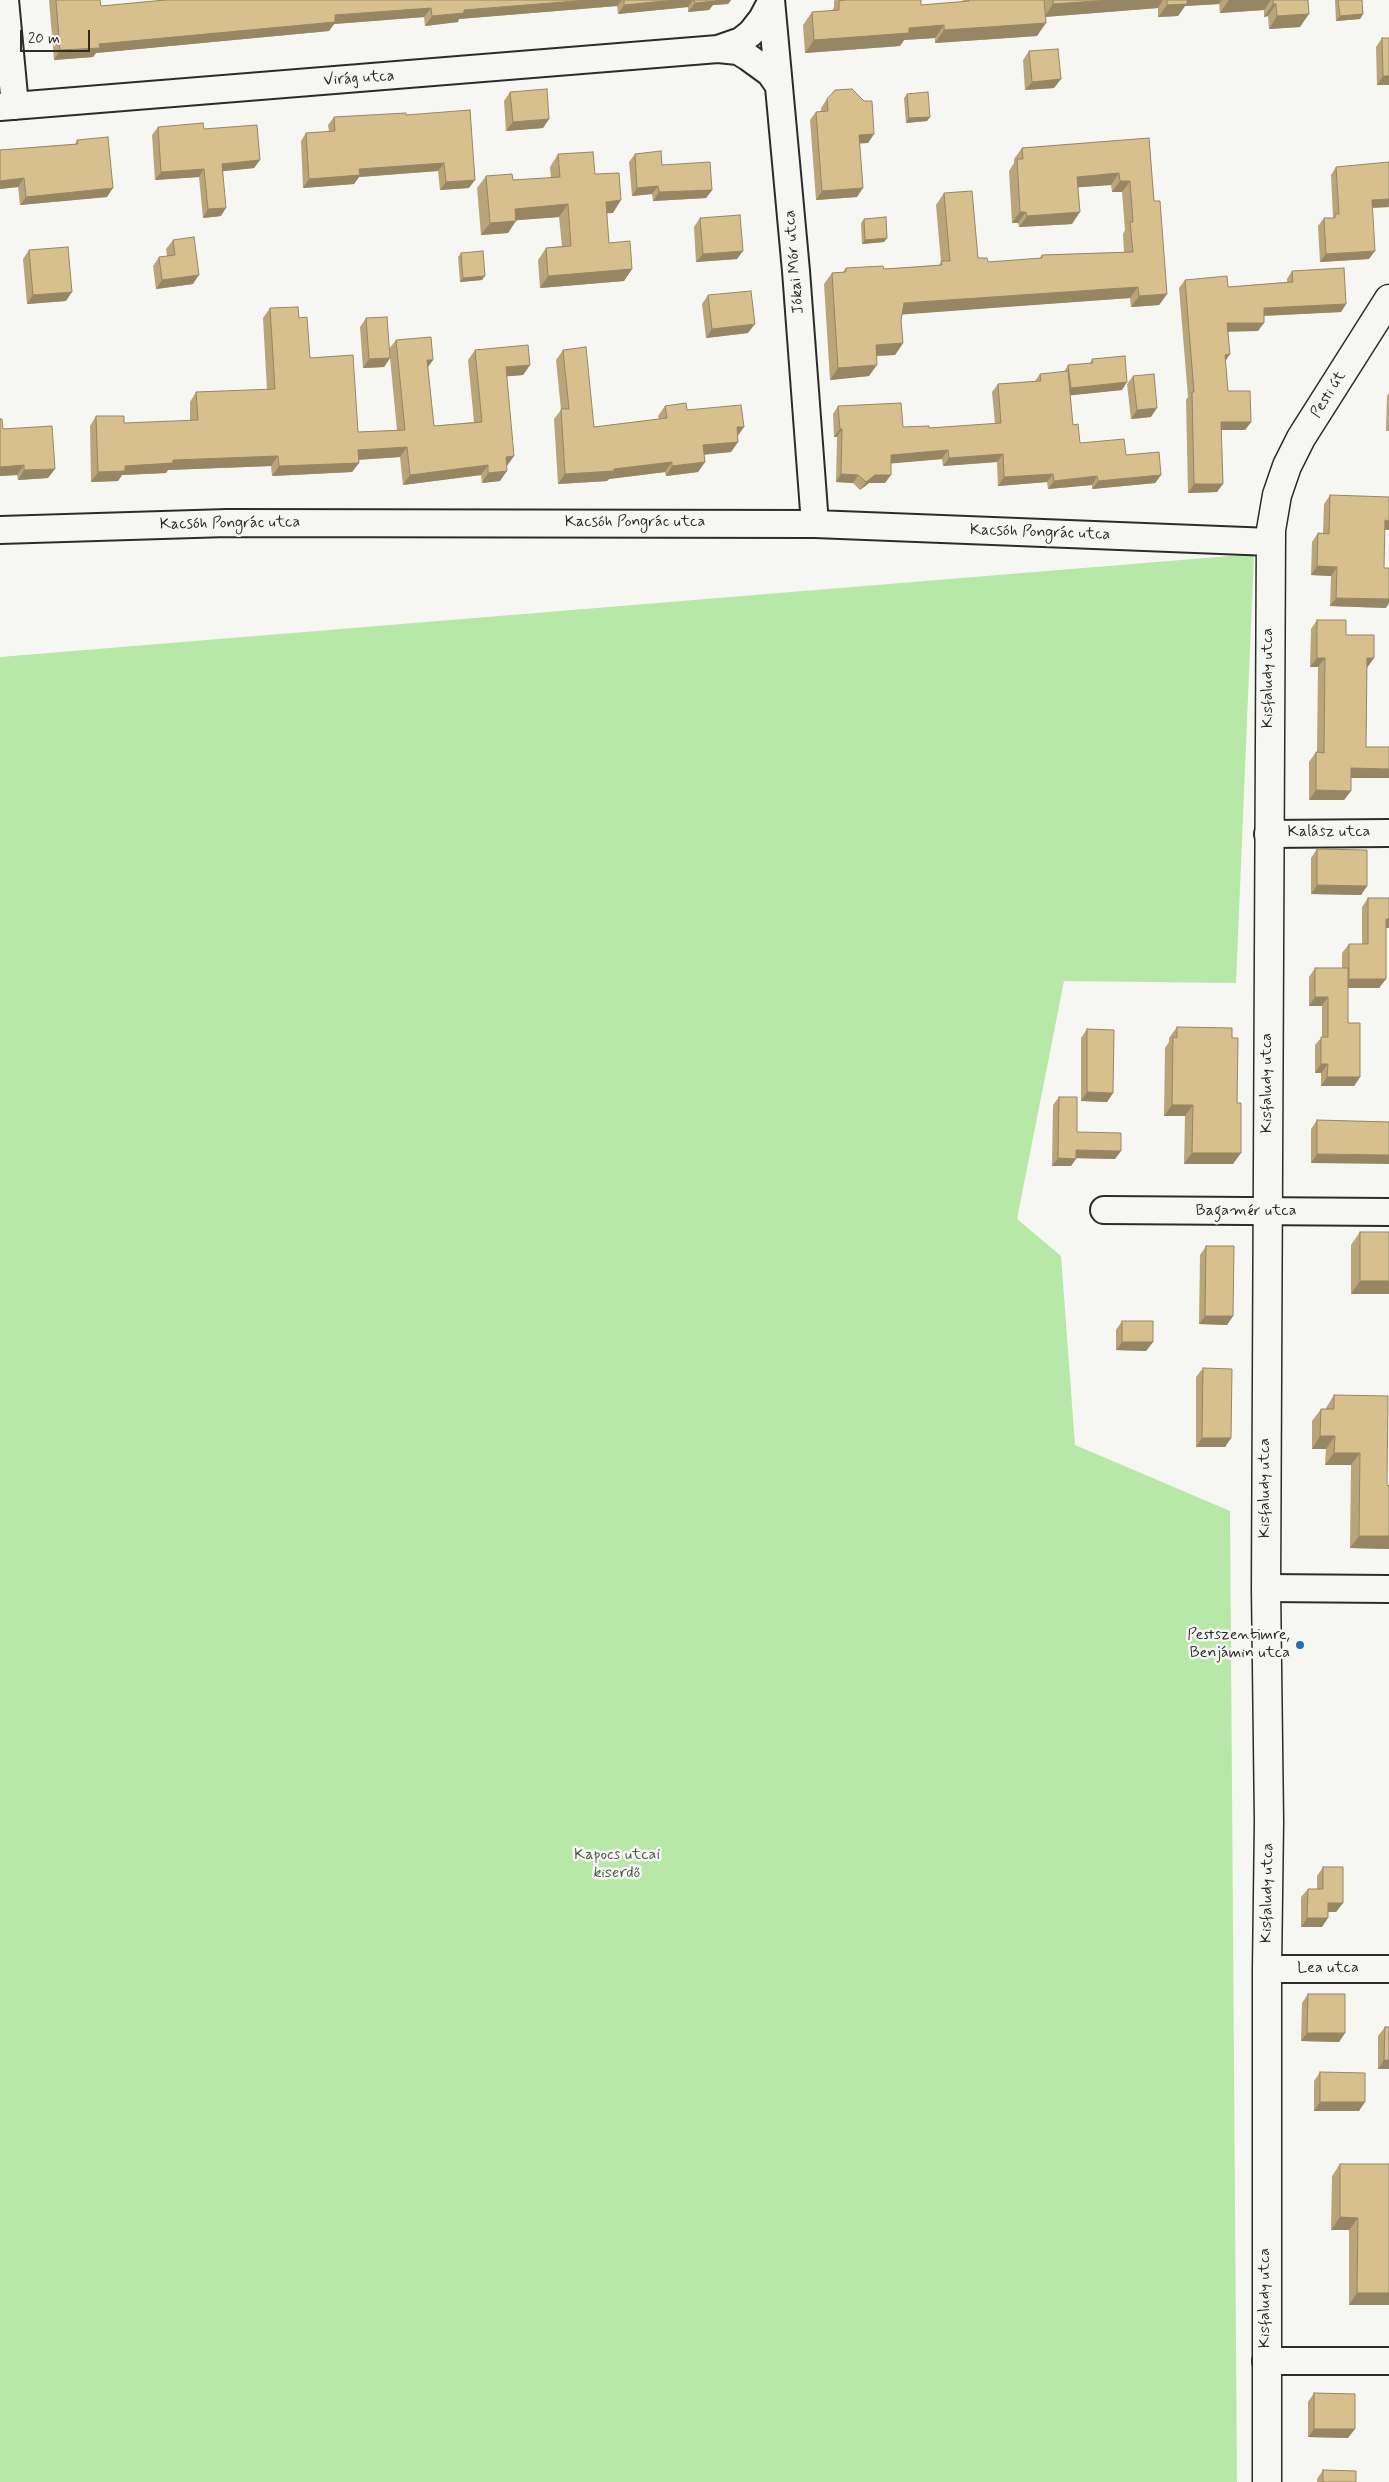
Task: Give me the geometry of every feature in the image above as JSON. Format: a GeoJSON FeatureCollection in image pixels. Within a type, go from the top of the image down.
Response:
{"type":"FeatureCollection","features":[{"type":"Feature","properties":{"kind":"street"},"geometry":{"type":"LineString","coordinates":[[5,0],[8,106]]}},
{"type":"Feature","properties":{"kind":"street","name":"Virág utca"},"geometry":{"type":"LineString","coordinates":[[718,49],[742,41],[751,33],[771,1]]}},
{"type":"Feature","properties":{"kind":"street","name":"Jókai Mór utca"},"geometry":{"type":"LineString","coordinates":[[771,1],[796,271],[815,524]]}},
{"type":"Feature","properties":{"kind":"street","name":"Virág utca"},"geometry":{"type":"LineString","coordinates":[[8,106],[718,49],[738,52],[748,56],[770,73],[779,86]]}},
{"type":"Feature","properties":{"kind":"street","name":"Pesti út"},"geometry":{"type":"LineString","coordinates":[[1277,495],[1287,466],[1301,438],[1389,299]]}},
{"type":"Feature","properties":{"kind":"street","name":"Kisfaludy utca"},"geometry":{"type":"LineString","coordinates":[[1267,2482],[1266,1969],[1269,1822],[1266,1588],[1268,834],[1270,542],[1277,495]]}},
{"type":"Feature","properties":{"kind":"street","name":"Kacsóh Pongrác utca"},"geometry":{"type":"LineString","coordinates":[[0,530],[227,523],[815,524],[1270,542]]}},
{"type":"Feature","properties":{"kind":"street","name":"Kalász utca"},"geometry":{"type":"LineString","coordinates":[[1268,834],[1389,833]]}},
{"type":"Feature","properties":{"kind":"street","name":"Bagamér utca"},"geometry":{"type":"LineString","coordinates":[[1104,1210],[1389,1212]]}},
{"type":"Feature","properties":{"kind":"street"},"geometry":{"type":"LineString","coordinates":[[1266,1588],[1389,1589]]}},
{"type":"Feature","properties":{"kind":"street","name":"Lea utca"},"geometry":{"type":"LineString","coordinates":[[1266,1969],[1389,1969]]}},
{"type":"Feature","properties":{"kind":"street"},"geometry":{"type":"LineString","coordinates":[[1266,2360],[1389,2361]]}},
{"type":"Feature","properties":{"kind":"green space","name":"Kapocs utcai kiserdő"},"geometry":{"type":"Polygon","coordinates":[[[1254,554],[1236,983],[1064,981],[1017,1219],[1061,1256],[1075,1445],[1230,1511],[1237,2482],[0,2482],[0,657],[1254,554]]]}},
{"type":"Feature","properties":{"kind":"building"},"geometry":{"type":"Polygon","coordinates":[[[56,0],[100,0],[101,6],[165,0],[588,0],[464,10],[464,13],[432,16],[431,8],[335,15],[335,22],[99,44],[100,48],[60,50],[56,0]]]}},
{"type":"Feature","properties":{"kind":"building"},"geometry":{"type":"Polygon","coordinates":[[[624,0],[675,0],[624,5],[624,0]]]}},
{"type":"Feature","properties":{"kind":"building"},"geometry":{"type":"Polygon","coordinates":[[[694,0],[716,0],[716,1],[695,3],[694,0]]]}},
{"type":"Feature","properties":{"kind":"building"},"geometry":{"type":"Polygon","coordinates":[[[921,0],[921,5],[969,0],[1044,0],[1046,23],[944,30],[944,25],[909,28],[909,33],[814,40],[812,12],[839,10],[839,1],[921,0]]]}},
{"type":"Feature","properties":{"kind":"building"},"geometry":{"type":"Polygon","coordinates":[[[1053,0],[1110,0],[1053,4],[1053,0]]]}},
{"type":"Feature","properties":{"kind":"building"},"geometry":{"type":"Polygon","coordinates":[[[1167,0],[1187,0],[1187,4],[1167,5],[1167,0]]]}},
{"type":"Feature","properties":{"kind":"building"},"geometry":{"type":"Polygon","coordinates":[[[1273,0],[1308,0],[1309,14],[1277,16],[1276,4],[1273,4],[1273,0]]]}},
{"type":"Feature","properties":{"kind":"building"},"geometry":{"type":"Polygon","coordinates":[[[1338,0],[1362,0],[1363,14],[1340,16],[1338,0]]]}},
{"type":"Feature","properties":{"kind":"building"},"geometry":{"type":"Polygon","coordinates":[[[1382,38],[1389,38],[1389,76],[1383,76],[1382,38]]]}},
{"type":"Feature","properties":{"kind":"building"},"geometry":{"type":"Polygon","coordinates":[[[1058,49],[1061,79],[1032,82],[1029,51],[1058,49]]]}},
{"type":"Feature","properties":{"kind":"building"},"geometry":{"type":"Polygon","coordinates":[[[547,89],[549,119],[513,122],[510,92],[547,89]]]}},
{"type":"Feature","properties":{"kind":"building"},"geometry":{"type":"Polygon","coordinates":[[[852,89],[864,101],[872,101],[874,134],[859,135],[863,188],[822,191],[816,112],[828,111],[827,99],[835,90],[852,89]]]}},
{"type":"Feature","properties":{"kind":"building"},"geometry":{"type":"Polygon","coordinates":[[[928,92],[930,117],[909,118],[907,94],[928,92]]]}},
{"type":"Feature","properties":{"kind":"building"},"geometry":{"type":"Polygon","coordinates":[[[470,110],[475,180],[446,182],[444,163],[359,169],[360,175],[309,179],[306,133],[335,131],[334,117],[406,113],[406,115],[470,110]]]}},
{"type":"Feature","properties":{"kind":"building"},"geometry":{"type":"Polygon","coordinates":[[[203,123],[204,129],[257,125],[260,160],[222,164],[226,208],[208,209],[204,169],[161,172],[158,127],[203,123]]]}},
{"type":"Feature","properties":{"kind":"building"},"geometry":{"type":"Polygon","coordinates":[[[108,137],[113,188],[26,197],[24,178],[0,181],[0,150],[78,144],[77,140],[108,137]]]}},
{"type":"Feature","properties":{"kind":"building"},"geometry":{"type":"Polygon","coordinates":[[[1149,138],[1154,201],[1160,201],[1167,294],[1139,296],[1138,287],[904,303],[901,320],[903,343],[876,345],[877,365],[838,368],[832,273],[846,272],[846,268],[883,266],[884,269],[915,267],[942,265],[941,261],[950,261],[944,193],[972,191],[978,258],[987,258],[988,262],[1042,258],[1042,255],[1133,252],[1130,222],[1133,222],[1130,181],[1120,181],[1119,173],[1077,177],[1080,212],[1027,216],[1026,212],[1020,212],[1017,159],[1023,159],[1022,148],[1149,138]]]}},
{"type":"Feature","properties":{"kind":"building"},"geometry":{"type":"Polygon","coordinates":[[[661,151],[662,165],[710,162],[712,190],[659,192],[658,186],[637,188],[635,154],[661,151]]]}},
{"type":"Feature","properties":{"kind":"building"},"geometry":{"type":"Polygon","coordinates":[[[593,152],[595,174],[619,173],[621,200],[606,202],[609,243],[630,241],[632,269],[548,276],[546,248],[571,246],[568,204],[515,209],[516,221],[490,223],[486,176],[512,174],[513,180],[560,177],[558,154],[593,152]]]}},
{"type":"Feature","properties":{"kind":"building"},"geometry":{"type":"Polygon","coordinates":[[[1389,162],[1389,199],[1372,200],[1375,251],[1326,254],[1324,218],[1335,218],[1335,214],[1339,214],[1336,167],[1389,162]]]}},
{"type":"Feature","properties":{"kind":"building"},"geometry":{"type":"Polygon","coordinates":[[[740,215],[743,251],[703,254],[700,218],[740,215]]]}},
{"type":"Feature","properties":{"kind":"building"},"geometry":{"type":"Polygon","coordinates":[[[886,217],[887,238],[865,240],[864,219],[886,217]]]}},
{"type":"Feature","properties":{"kind":"building"},"geometry":{"type":"Polygon","coordinates":[[[194,237],[199,275],[162,280],[159,257],[175,255],[173,240],[194,237]]]}},
{"type":"Feature","properties":{"kind":"building"},"geometry":{"type":"Polygon","coordinates":[[[68,247],[72,292],[33,295],[29,250],[68,247]]]}},
{"type":"Feature","properties":{"kind":"building"},"geometry":{"type":"Polygon","coordinates":[[[483,251],[485,276],[463,278],[461,253],[483,251]]]}},
{"type":"Feature","properties":{"kind":"building"},"geometry":{"type":"Polygon","coordinates":[[[1344,268],[1346,304],[1264,308],[1264,323],[1227,323],[1230,354],[1225,355],[1228,391],[1250,391],[1251,422],[1221,422],[1223,484],[1194,484],[1192,392],[1194,392],[1185,280],[1227,276],[1228,287],[1293,282],[1292,271],[1344,268]]]}},
{"type":"Feature","properties":{"kind":"building"},"geometry":{"type":"Polygon","coordinates":[[[751,291],[755,324],[712,329],[708,295],[751,291]]]}},
{"type":"Feature","properties":{"kind":"building"},"geometry":{"type":"Polygon","coordinates":[[[298,307],[299,318],[307,317],[310,358],[353,355],[358,432],[405,430],[396,340],[431,337],[433,360],[427,360],[434,426],[482,422],[475,350],[528,345],[530,365],[506,367],[514,456],[506,457],[507,471],[488,473],[488,465],[410,475],[407,447],[358,450],[359,463],[279,466],[278,456],[173,460],[173,463],[125,466],[125,471],[98,472],[96,416],[124,416],[124,423],[198,420],[196,392],[275,389],[270,308],[298,307]]]}},
{"type":"Feature","properties":{"kind":"building"},"geometry":{"type":"Polygon","coordinates":[[[387,317],[390,358],[369,359],[366,318],[387,317]]]}},
{"type":"Feature","properties":{"kind":"building"},"geometry":{"type":"Polygon","coordinates":[[[586,347],[594,427],[667,418],[665,406],[686,403],[687,410],[741,405],[744,427],[737,427],[738,442],[703,445],[705,462],[672,466],[672,462],[614,469],[614,471],[565,474],[561,409],[569,409],[563,350],[586,347]]]}},
{"type":"Feature","properties":{"kind":"building"},"geometry":{"type":"Polygon","coordinates":[[[1125,356],[1127,382],[1071,388],[1068,365],[1093,363],[1092,359],[1125,356]]]}},
{"type":"Feature","properties":{"kind":"building"},"geometry":{"type":"Polygon","coordinates":[[[1068,371],[1073,425],[1078,424],[1080,443],[1124,439],[1126,455],[1159,452],[1161,475],[1098,481],[1097,476],[1054,481],[1053,474],[1004,477],[1003,454],[949,458],[948,450],[891,455],[891,475],[875,475],[866,482],[858,475],[841,474],[842,429],[840,429],[838,406],[901,403],[903,427],[929,426],[929,428],[1001,423],[998,384],[1041,381],[1040,374],[1068,371]]]}},
{"type":"Feature","properties":{"kind":"building"},"geometry":{"type":"Polygon","coordinates":[[[1154,374],[1157,408],[1137,410],[1133,376],[1154,374]]]}},
{"type":"Feature","properties":{"kind":"building"},"geometry":{"type":"Polygon","coordinates":[[[0,419],[2,419],[3,429],[52,426],[55,469],[24,470],[24,465],[0,467],[0,419]]]}},
{"type":"Feature","properties":{"kind":"building"},"geometry":{"type":"Polygon","coordinates":[[[1330,495],[1389,497],[1389,521],[1385,520],[1384,568],[1389,568],[1389,599],[1336,598],[1337,567],[1317,566],[1318,533],[1329,534],[1330,495]]]}},
{"type":"Feature","properties":{"kind":"building"},"geometry":{"type":"Polygon","coordinates":[[[1317,620],[1346,620],[1346,635],[1374,635],[1374,658],[1367,658],[1366,747],[1389,747],[1389,769],[1351,768],[1351,791],[1316,790],[1316,752],[1324,753],[1325,658],[1317,658],[1317,620]]]}},
{"type":"Feature","properties":{"kind":"building"},"geometry":{"type":"Polygon","coordinates":[[[1317,849],[1367,850],[1367,886],[1317,885],[1317,849]]]}},
{"type":"Feature","properties":{"kind":"building"},"geometry":{"type":"Polygon","coordinates":[[[1368,898],[1389,898],[1389,919],[1386,919],[1386,979],[1349,979],[1349,944],[1368,944],[1368,898]]]}},
{"type":"Feature","properties":{"kind":"building"},"geometry":{"type":"Polygon","coordinates":[[[1315,968],[1348,968],[1348,1023],[1360,1023],[1360,1077],[1327,1077],[1328,1064],[1321,1064],[1321,1037],[1328,1037],[1328,997],[1315,997],[1315,968]]]}},
{"type":"Feature","properties":{"kind":"building"},"geometry":{"type":"Polygon","coordinates":[[[1177,1027],[1232,1028],[1232,1038],[1238,1038],[1237,1103],[1241,1103],[1241,1153],[1192,1153],[1193,1105],[1172,1105],[1173,1037],[1177,1038],[1177,1027]]]}},
{"type":"Feature","properties":{"kind":"building"},"geometry":{"type":"Polygon","coordinates":[[[1087,1029],[1114,1030],[1113,1093],[1087,1092],[1087,1029]]]}},
{"type":"Feature","properties":{"kind":"building"},"geometry":{"type":"Polygon","coordinates":[[[1059,1097],[1077,1097],[1077,1132],[1121,1133],[1121,1151],[1076,1150],[1076,1159],[1058,1158],[1059,1097]]]}},
{"type":"Feature","properties":{"kind":"building"},"geometry":{"type":"Polygon","coordinates":[[[1317,1120],[1389,1122],[1389,1155],[1317,1154],[1317,1120]]]}},
{"type":"Feature","properties":{"kind":"building"},"geometry":{"type":"Polygon","coordinates":[[[1360,1232],[1389,1232],[1389,1281],[1360,1281],[1360,1232]]]}},
{"type":"Feature","properties":{"kind":"building"},"geometry":{"type":"Polygon","coordinates":[[[1206,1246],[1234,1246],[1233,1316],[1205,1316],[1206,1246]]]}},
{"type":"Feature","properties":{"kind":"building"},"geometry":{"type":"Polygon","coordinates":[[[1122,1321],[1153,1321],[1153,1342],[1122,1342],[1122,1321]]]}},
{"type":"Feature","properties":{"kind":"building"},"geometry":{"type":"Polygon","coordinates":[[[1203,1368],[1232,1369],[1231,1438],[1202,1438],[1203,1368]]]}},
{"type":"Feature","properties":{"kind":"building"},"geometry":{"type":"Polygon","coordinates":[[[1334,1395],[1388,1396],[1387,1485],[1389,1486],[1389,1536],[1359,1536],[1360,1453],[1334,1453],[1335,1436],[1320,1436],[1321,1409],[1334,1409],[1334,1395]]]}},
{"type":"Feature","properties":{"kind":"building"},"geometry":{"type":"Polygon","coordinates":[[[1323,1867],[1343,1867],[1343,1903],[1328,1903],[1328,1918],[1307,1918],[1308,1889],[1323,1889],[1323,1867]]]}},
{"type":"Feature","properties":{"kind":"building"},"geometry":{"type":"Polygon","coordinates":[[[1308,1994],[1345,1994],[1345,2033],[1307,2033],[1308,1994]]]}},
{"type":"Feature","properties":{"kind":"building"},"geometry":{"type":"Polygon","coordinates":[[[1385,2027],[1389,2027],[1389,2060],[1384,2060],[1385,2027]]]}},
{"type":"Feature","properties":{"kind":"building"},"geometry":{"type":"Polygon","coordinates":[[[1320,2072],[1365,2073],[1365,2102],[1320,2102],[1320,2072]]]}},
{"type":"Feature","properties":{"kind":"building"},"geometry":{"type":"Polygon","coordinates":[[[1340,2164],[1389,2164],[1389,2293],[1357,2293],[1358,2218],[1340,2217],[1340,2164]]]}},
{"type":"Feature","properties":{"kind":"building"},"geometry":{"type":"Polygon","coordinates":[[[1314,2393],[1355,2394],[1355,2429],[1314,2429],[1314,2393]]]}},
{"type":"Feature","properties":{"kind":"building"},"geometry":{"type":"Polygon","coordinates":[[[1323,2470],[1356,2471],[1356,2482],[1323,2482],[1323,2470]]]}},
{"type":"Feature","properties":{"kind":"place","name":"Pestszentimre, Benjámin utca"},"geometry":{"type":"Point","coordinates":[1300,1645]}}]}
